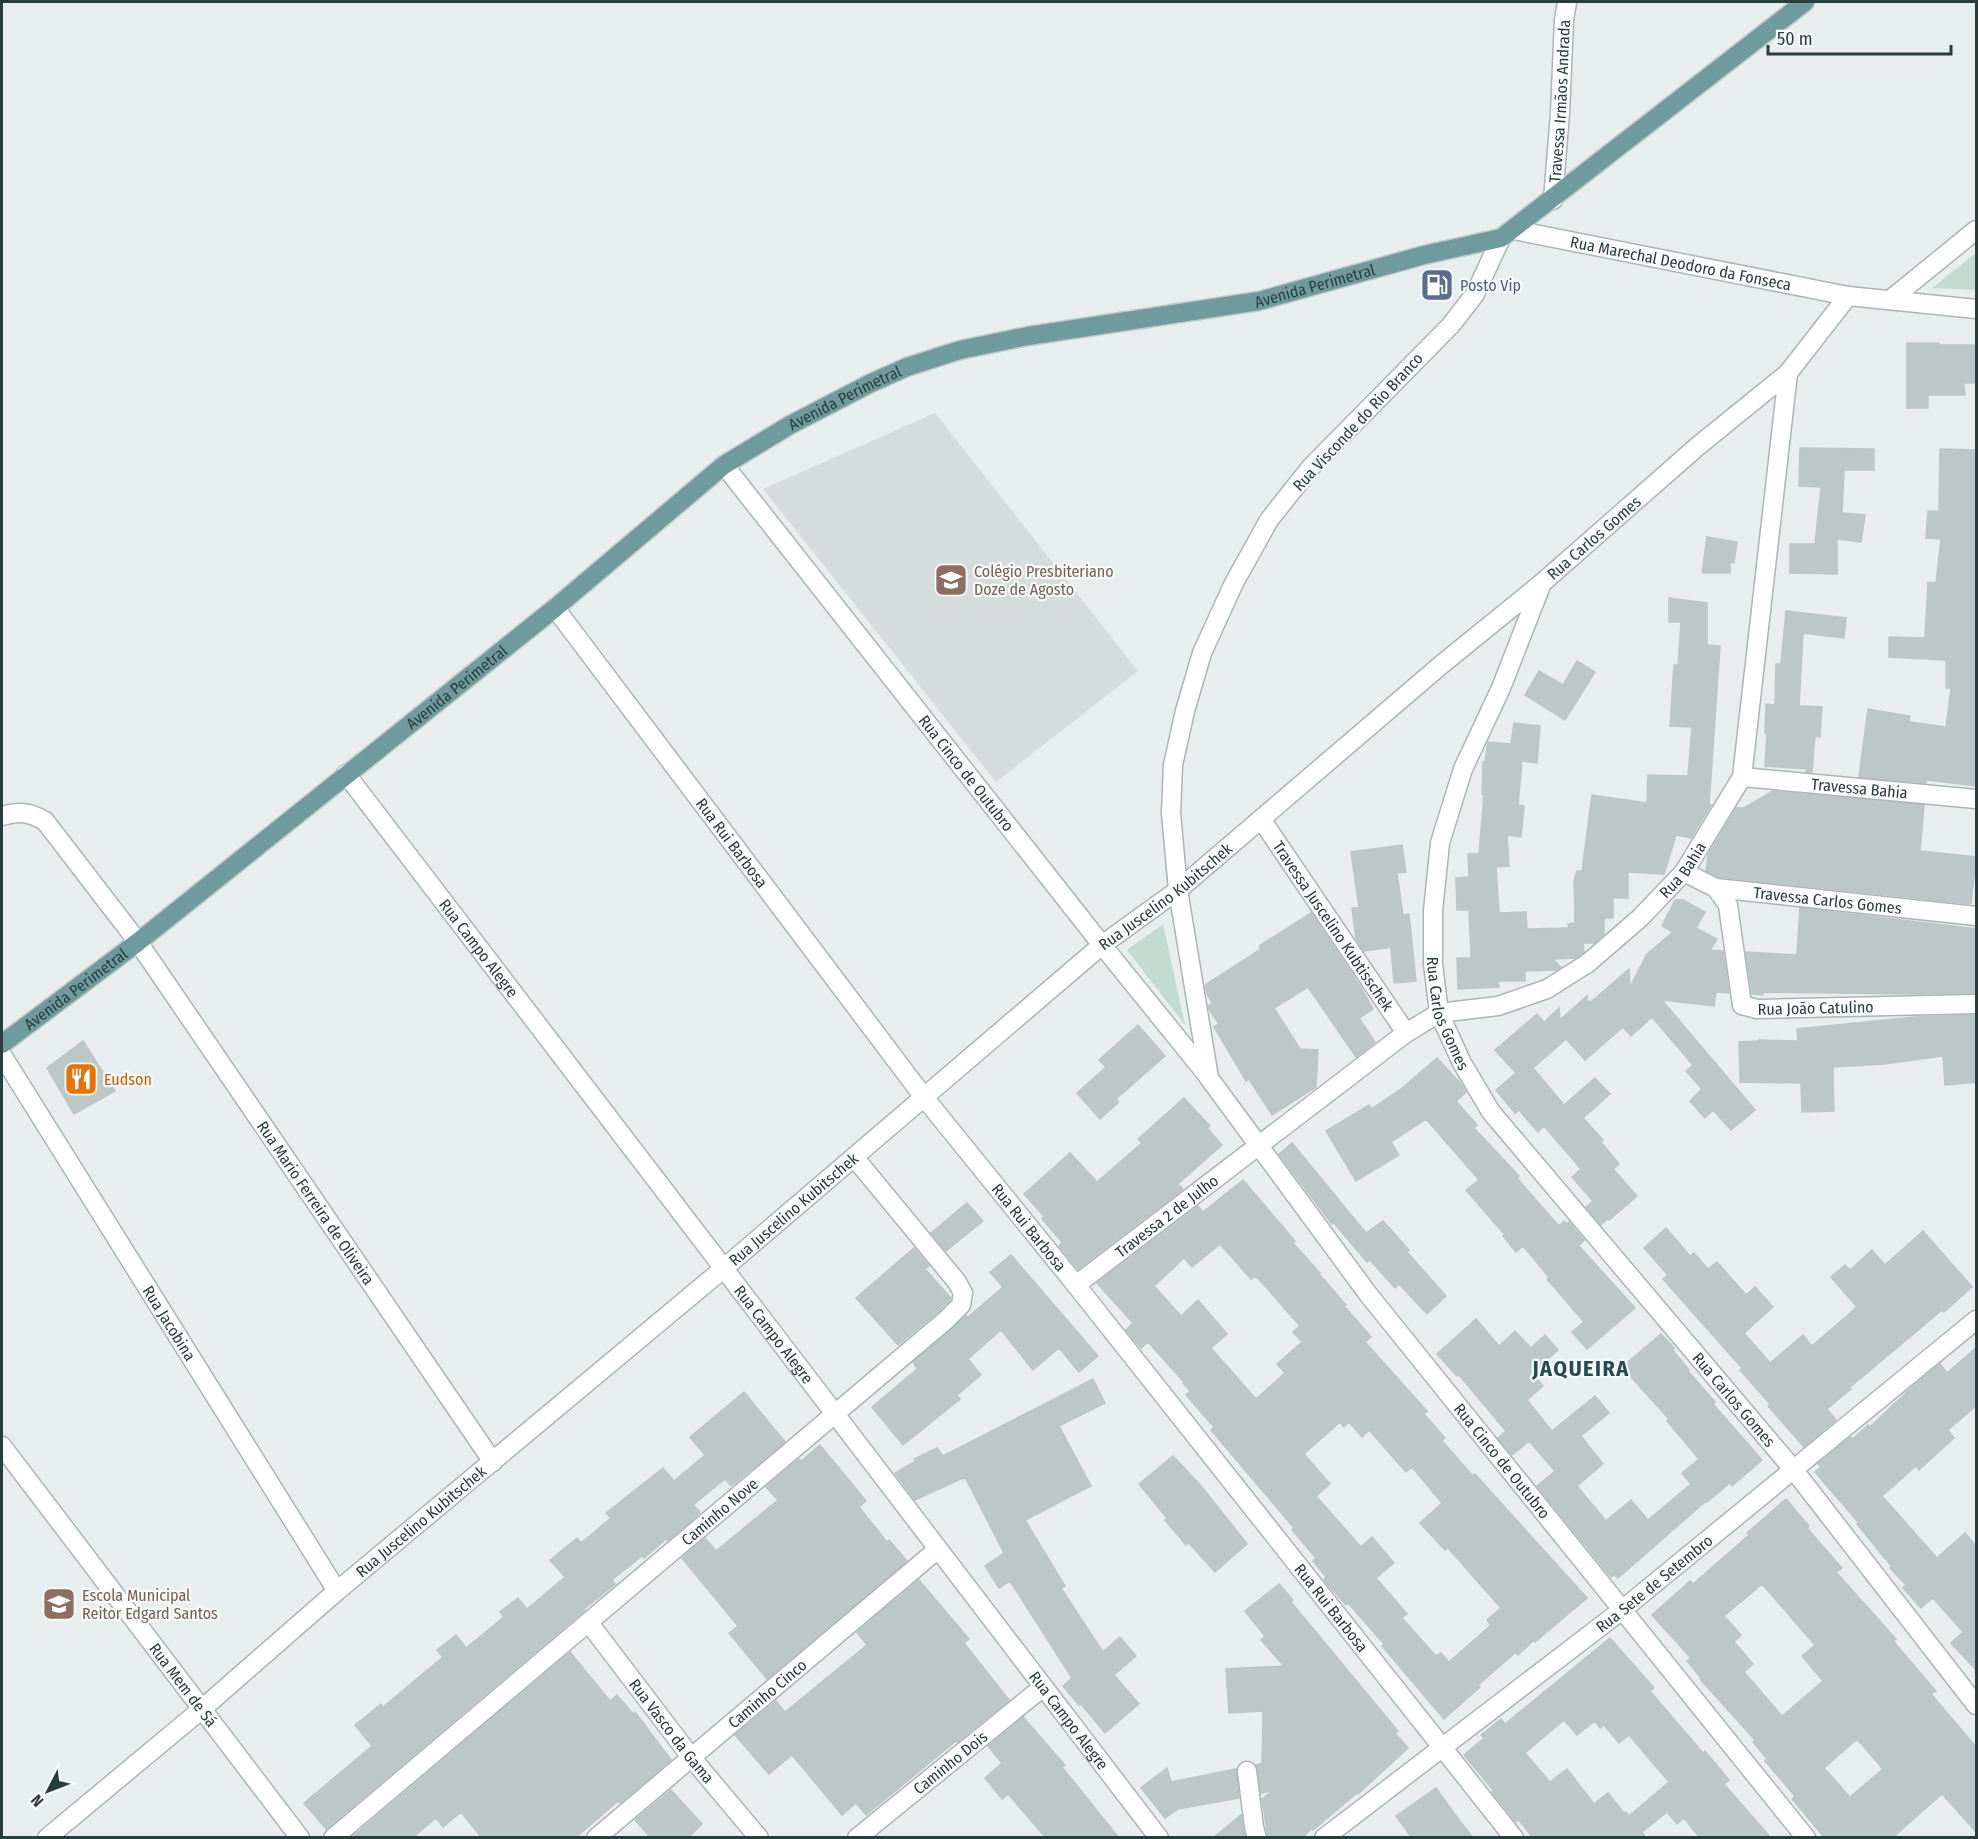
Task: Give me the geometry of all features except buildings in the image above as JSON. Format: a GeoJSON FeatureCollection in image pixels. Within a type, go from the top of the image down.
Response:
{"type":"FeatureCollection","features":[{"type":"Feature","properties":{"kind":"main road","name":"Avenida Perimetral"},"geometry":{"type":"LineString","coordinates":[[2,1044],[138,942],[555,608],[724,465],[790,425],[907,367],[960,350],[1028,336],[1259,301],[1508,234],[1805,2]]}},
{"type":"Feature","properties":{"kind":"street","name":"Travessa Irmãos Andrada"},"geometry":{"type":"LineString","coordinates":[[1553,200],[1567,2]]}},
{"type":"Feature","properties":{"kind":"street"},"geometry":{"type":"LineString","coordinates":[[1890,300],[1977,230]]}},
{"type":"Feature","properties":{"kind":"street","name":"Rua Marechal Deodoro da Fonseca"},"geometry":{"type":"LineString","coordinates":[[1508,234],[1848,296],[1977,309]]}},
{"type":"Feature","properties":{"kind":"street","name":"Rua Visconde do Rio Branco"},"geometry":{"type":"LineString","coordinates":[[1178,890],[1171,813],[1173,765],[1185,711],[1202,653],[1234,583],[1269,520],[1311,467],[1451,325],[1475,294],[1508,234]]}},
{"type":"Feature","properties":{"kind":"street","name":"Rua Carlos Gomes"},"geometry":{"type":"LineString","coordinates":[[1848,296],[1788,373],[1698,446],[1542,583],[1501,688],[1463,770],[1440,843],[1433,911],[1433,964],[1440,1012],[1462,1063],[1491,1112],[1793,1470],[1977,1705]]}},
{"type":"Feature","properties":{"kind":"street","name":"Rua Bahia"},"geometry":{"type":"LineString","coordinates":[[1257,1145],[1406,1033],[1440,1012],[1498,1006],[1547,989],[1588,963],[1640,918],[1684,872],[1742,777],[1788,373]]}},
{"type":"Feature","properties":{"kind":"street","name":"Rua Cinco de Outubro"},"geometry":{"type":"LineString","coordinates":[[724,465],[1209,1078],[1368,1294],[1806,1838]]}},
{"type":"Feature","properties":{"kind":"street","name":"Rua Juscelino Kubitschek"},"geometry":{"type":"LineString","coordinates":[[47,1838],[202,1709],[337,1591],[723,1269],[1102,945],[1178,890],[1441,665],[1542,583]]}},
{"type":"Feature","properties":{"kind":"street","name":"Rua Rui Barbosa"},"geometry":{"type":"LineString","coordinates":[[555,608],[923,1096],[1076,1285],[1514,1838]]}},
{"type":"Feature","properties":{"kind":"street","name":"Rua Campo Alegre"},"geometry":{"type":"LineString","coordinates":[[346,774],[1159,1838]]}},
{"type":"Feature","properties":{"kind":"street","name":"Travessa Bahia"},"geometry":{"type":"LineString","coordinates":[[1742,777],[1977,799]]}},
{"type":"Feature","properties":{"kind":"street","name":"Rua Mario Ferreira de Oliveira"},"geometry":{"type":"LineString","coordinates":[[2,816],[31,813],[45,821],[138,942],[493,1462]]}},
{"type":"Feature","properties":{"kind":"street","name":"Travessa Juscelino Kubtisschek"},"geometry":{"type":"LineString","coordinates":[[1262,819],[1406,1033]]}},
{"type":"Feature","properties":{"kind":"street","name":"Travessa Carlos Gomes"},"geometry":{"type":"LineString","coordinates":[[1684,872],[1716,888],[1977,916]]}},
{"type":"Feature","properties":{"kind":"street","name":"Rua João Catulino"},"geometry":{"type":"LineString","coordinates":[[1716,888],[1728,905],[1742,1005],[1757,1009],[1977,1004]]}},
{"type":"Feature","properties":{"kind":"street","name":"Rua Cinco de Outubro"},"geometry":{"type":"LineString","coordinates":[[1178,890],[1209,1078]]}},
{"type":"Feature","properties":{"kind":"street","name":"Rua Jacobina"},"geometry":{"type":"LineString","coordinates":[[2,1055],[337,1591]]}},
{"type":"Feature","properties":{"kind":"street","name":"Travessa 2 de Julho"},"geometry":{"type":"LineString","coordinates":[[1076,1285],[1257,1145]]}},
{"type":"Feature","properties":{"kind":"street","name":"Caminho Nove"},"geometry":{"type":"LineString","coordinates":[[333,1838],[961,1305],[963,1293],[957,1282],[854,1157]]}},
{"type":"Feature","properties":{"kind":"street","name":"Rua Sete de Setembro"},"geometry":{"type":"LineString","coordinates":[[1324,1838],[1622,1610],[1977,1320]]}},
{"type":"Feature","properties":{"kind":"street","name":"Rua Mem de Sá"},"geometry":{"type":"LineString","coordinates":[[2,1446],[300,1838]]}},
{"type":"Feature","properties":{"kind":"street","name":"Caminho Cinco"},"geometry":{"type":"LineString","coordinates":[[596,1838],[938,1549]]}},
{"type":"Feature","properties":{"kind":"street","name":"Rua Vasco da Gama"},"geometry":{"type":"LineString","coordinates":[[589,1623],[691,1757],[759,1838]]}},
{"type":"Feature","properties":{"kind":"street","name":"Caminho Dois"},"geometry":{"type":"LineString","coordinates":[[857,1838],[1043,1687]]}},
{"type":"Feature","properties":{"kind":"street"},"geometry":{"type":"LineString","coordinates":[[1247,1771],[1257,1838]]}},
{"type":"Feature","properties":{"kind":"shaded area","name":"Colégio Presbiteriano Doze de Agosto"},"geometry":{"type":"Polygon","coordinates":[[[935,413],[1138,671],[996,782],[763,489],[935,413]]]}},
{"type":"Feature","properties":{"kind":"green space"},"geometry":{"type":"Polygon","coordinates":[[[1976,253],[1976,290],[1932,288],[1976,253]]]}},
{"type":"Feature","properties":{"kind":"green space"},"geometry":{"type":"Polygon","coordinates":[[[1163,924],[1185,1025],[1127,950],[1163,924]]]}},
{"type":"Feature","properties":{"kind":"place","name":"Posto Vip"},"geometry":{"type":"Point","coordinates":[1437,285]}},
{"type":"Feature","properties":{"kind":"place","name":"Colégio Presbiteriano Doze de Agosto"},"geometry":{"type":"Point","coordinates":[951,580]}},
{"type":"Feature","properties":{"kind":"place","name":"Eudson"},"geometry":{"type":"Point","coordinates":[81,1079]}},
{"type":"Feature","properties":{"kind":"place","name":"Escola Municipal Reitor Edgard Santos"},"geometry":{"type":"Point","coordinates":[59,1604]}},
{"type":"Feature","properties":{"kind":"district","name":"JAQUEIRA"},"geometry":{"type":"Point","coordinates":[1581,1368]}}]}
